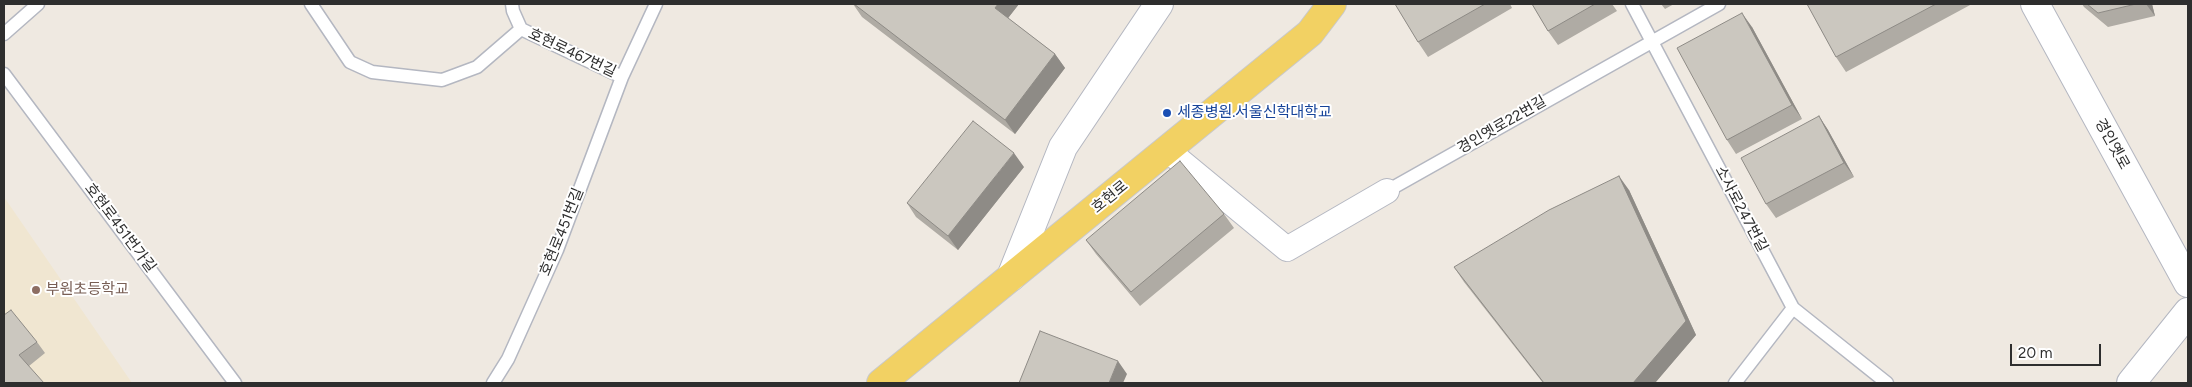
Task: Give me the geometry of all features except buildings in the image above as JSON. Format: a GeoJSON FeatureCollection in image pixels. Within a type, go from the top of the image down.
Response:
{"type":"FeatureCollection","features":[{"type":"Feature","properties":{"kind":"main road","name":"호현로"},"geometry":{"type":"LineString","coordinates":[[881,383],[1310,33],[1332,4]]}},
{"type":"Feature","properties":{"kind":"street"},"geometry":{"type":"LineString","coordinates":[[1011,277],[1063,147],[1159,4]]}},
{"type":"Feature","properties":{"kind":"street","name":"경인옛로"},"geometry":{"type":"LineString","coordinates":[[2035,4],[2188,284]]}},
{"type":"Feature","properties":{"kind":"street","name":"경인옛로22번길"},"geometry":{"type":"LineString","coordinates":[[1167,150],[1287,249],[1387,191]]}},
{"type":"Feature","properties":{"kind":"street"},"geometry":{"type":"LineString","coordinates":[[2131,383],[2188,312]]}},
{"type":"Feature","properties":{"kind":"lane"},"geometry":{"type":"LineString","coordinates":[[4,34],[38,4]]}},
{"type":"Feature","properties":{"kind":"lane","name":"호현로467번길"},"geometry":{"type":"LineString","coordinates":[[311,4],[350,62],[372,72],[442,80],[477,67],[521,29]]}},
{"type":"Feature","properties":{"kind":"lane","name":"호현로467번길"},"geometry":{"type":"LineString","coordinates":[[512,4],[521,29],[622,77]]}},
{"type":"Feature","properties":{"kind":"lane","name":"호현로451번길"},"geometry":{"type":"LineString","coordinates":[[493,383],[508,360],[557,250],[622,77],[656,4]]}},
{"type":"Feature","properties":{"kind":"lane","name":"소사로247번길"},"geometry":{"type":"LineString","coordinates":[[1632,4],[1793,308],[1887,383]]}},
{"type":"Feature","properties":{"kind":"lane","name":"경인옛로22번길"},"geometry":{"type":"LineString","coordinates":[[1387,191],[1652,40],[1719,4]]}},
{"type":"Feature","properties":{"kind":"lane","name":"호현로451번가길"},"geometry":{"type":"LineString","coordinates":[[4,74],[235,383]]}},
{"type":"Feature","properties":{"kind":"lane"},"geometry":{"type":"LineString","coordinates":[[1735,383],[1793,308]]}},
{"type":"Feature","properties":{"kind":"shaded area","name":"부원초등학교"},"geometry":{"type":"Polygon","coordinates":[[[4,197],[132,383],[4,383],[4,197]]]}},
{"type":"Feature","properties":{"kind":"place","name":"세종병원.서울신학대학교"},"geometry":{"type":"Point","coordinates":[1167,113]}},
{"type":"Feature","properties":{"kind":"place","name":"부원초등학교"},"geometry":{"type":"Point","coordinates":[36,290]}}]}
